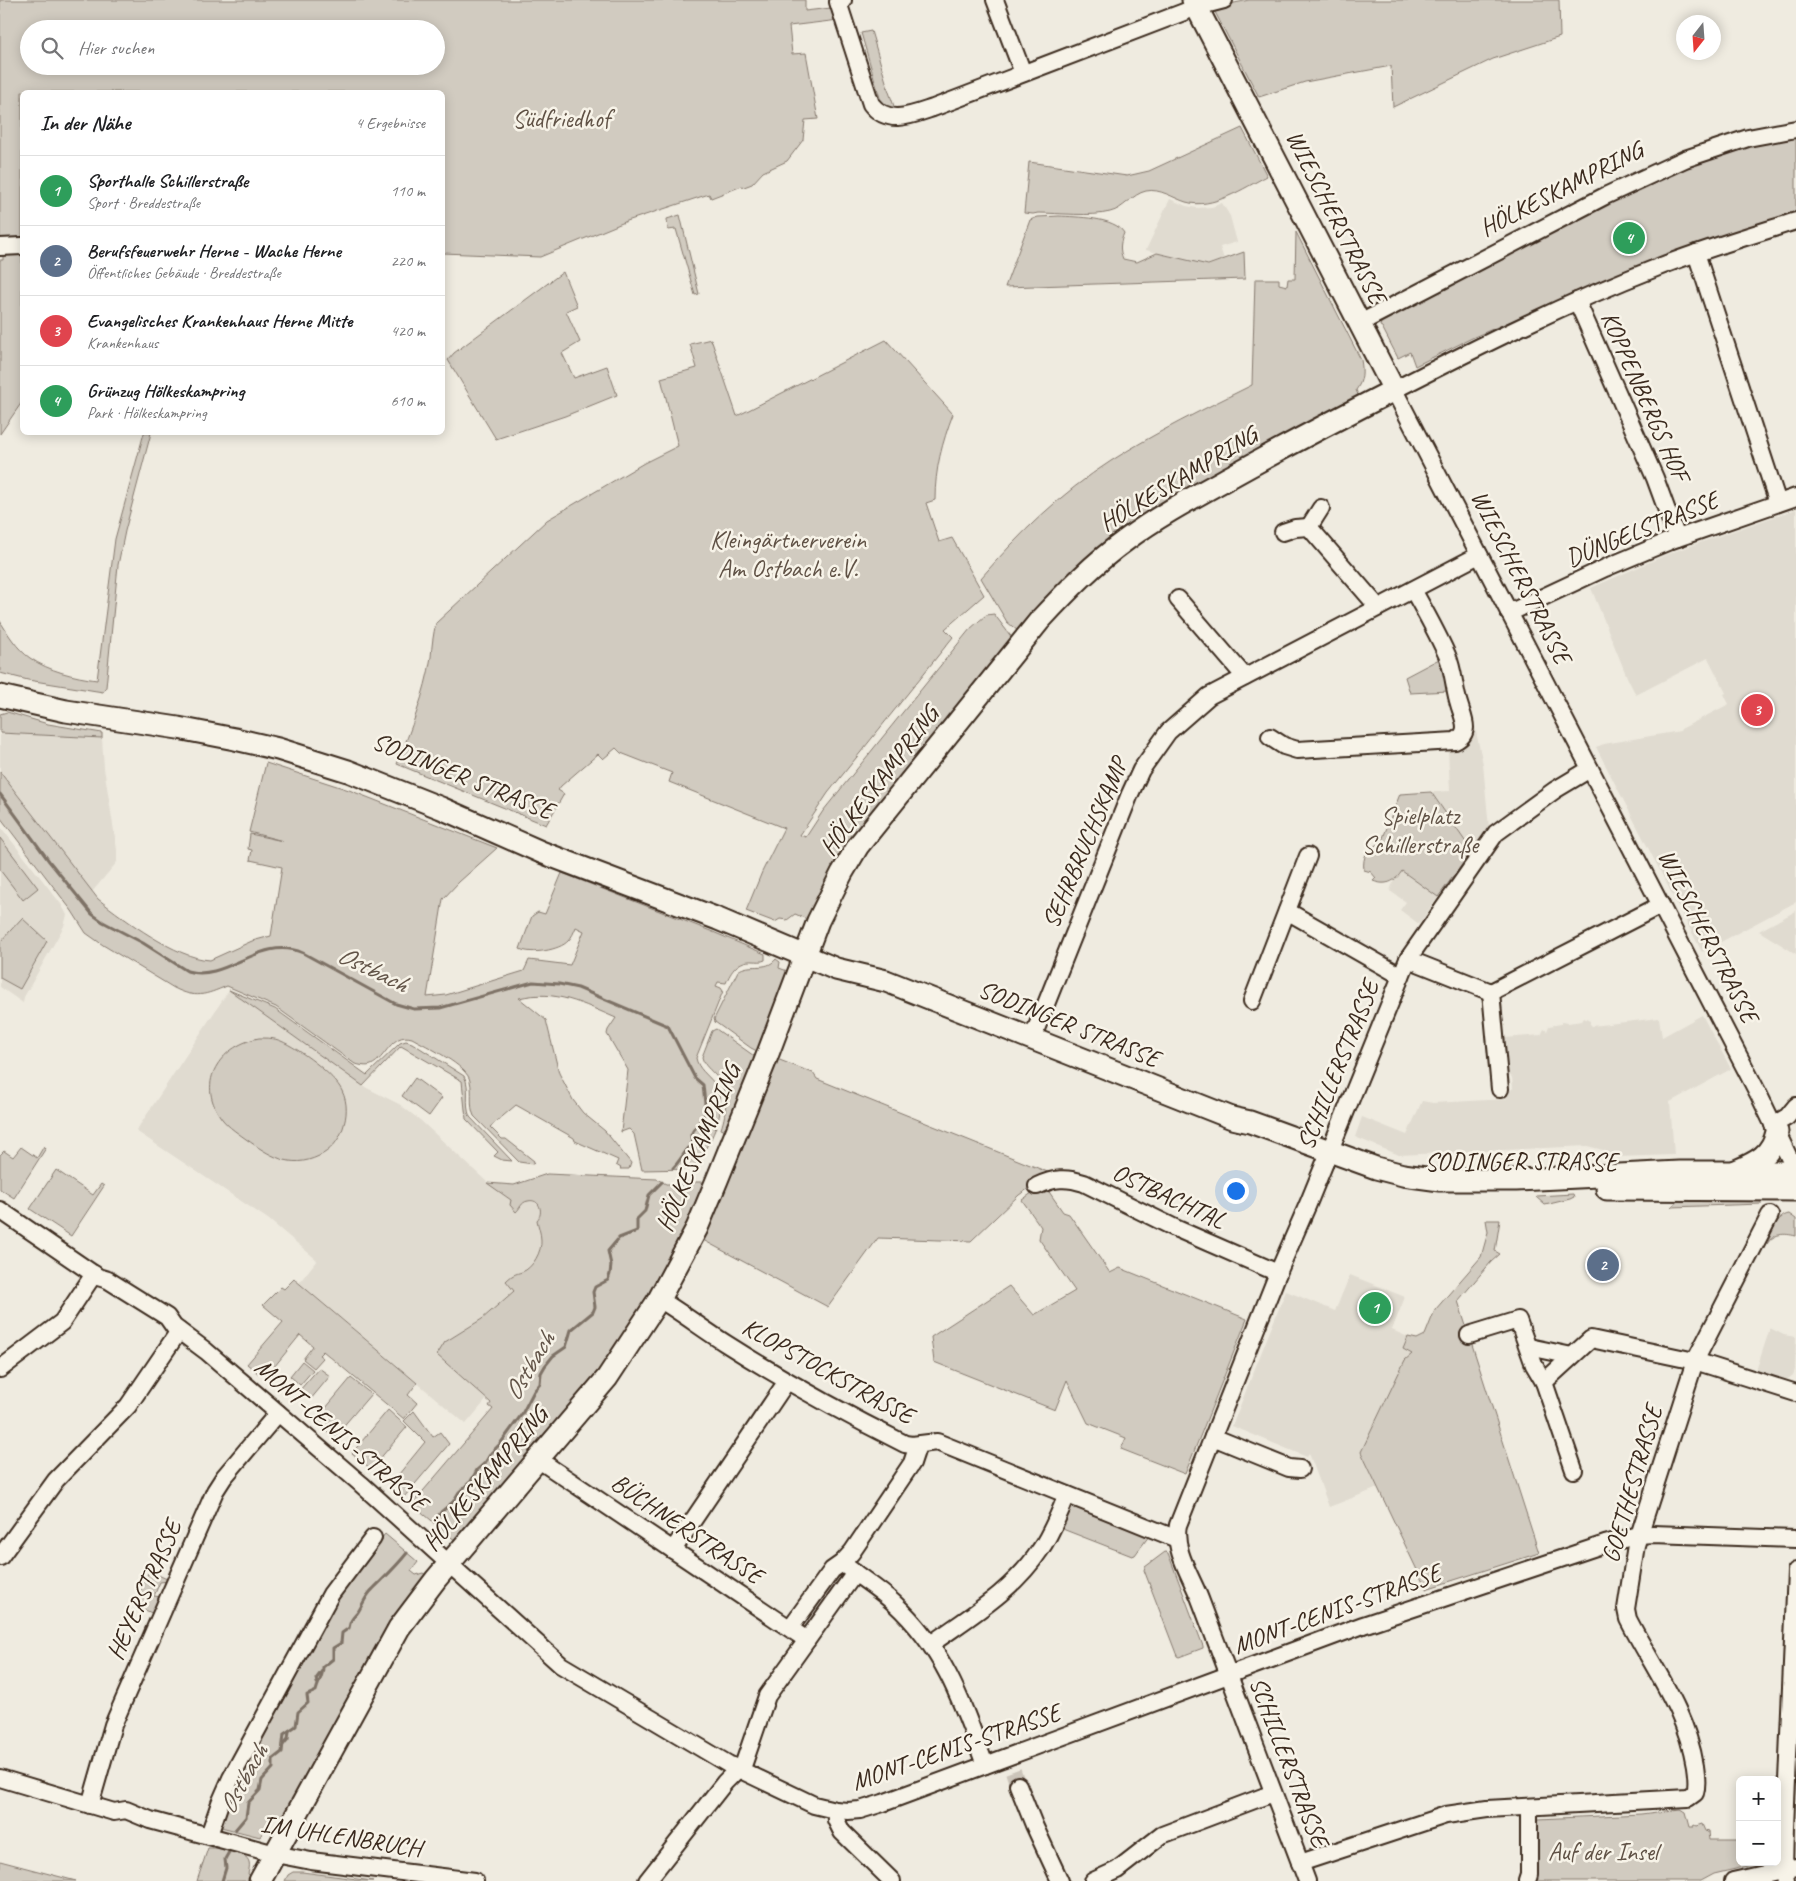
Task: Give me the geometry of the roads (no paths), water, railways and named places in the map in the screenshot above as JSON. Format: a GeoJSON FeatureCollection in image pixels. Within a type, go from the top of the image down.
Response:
{"type":"FeatureCollection","features":[{"type":"Feature","properties":{"kind":"main road","name":"WIESCHERSTRASSE"},"geometry":{"type":"LineString","coordinates":[[1195,4],[1394,390]]}},
{"type":"Feature","properties":{"kind":"main road","name":"HÖLKESKAMPRING"},"geometry":{"type":"LineString","coordinates":[[260,1881],[396,1634],[413,1609],[607,1378],[659,1299],[696,1228],[764,1064],[807,949],[842,873],[858,846],[1017,648],[1068,590],[1125,540],[1169,511],[1394,390]]}},
{"type":"Feature","properties":{"kind":"main road","name":"SODINGER STRASSE"},"geometry":{"type":"LineString","coordinates":[[0,683],[63,699],[178,715],[227,725],[316,749],[395,778],[807,949]]}},
{"type":"Feature","properties":{"kind":"main road","name":"SODINGER STRASSE"},"geometry":{"type":"LineString","coordinates":[[0,696],[59,710],[178,728],[235,739],[278,749],[340,768],[400,791],[541,852],[718,920],[807,949],[861,964],[886,980],[1232,1118],[1248,1129],[1328,1157],[1392,1173],[1440,1180],[1480,1181],[1641,1173],[1796,1172]]}},
{"type":"Feature","properties":{"kind":"main road"},"geometry":{"type":"LineString","coordinates":[[1735,1172],[1752,1164],[1768,1153],[1773,1146],[1775,1128]]}},
{"type":"Feature","properties":{"kind":"main road","name":"SODINGER STRASSE"},"geometry":{"type":"LineString","coordinates":[[1328,1157],[1374,1182],[1406,1189],[1444,1193],[1603,1189],[1796,1190]]}},
{"type":"Feature","properties":{"kind":"street"},"geometry":{"type":"LineString","coordinates":[[843,0],[838,2],[871,104],[884,115],[896,118],[904,118],[934,108],[1195,4],[1224,0]]}},
{"type":"Feature","properties":{"kind":"street"},"geometry":{"type":"LineString","coordinates":[[995,0],[1023,74]]}},
{"type":"Feature","properties":{"kind":"street","name":"HÖLKESKAMPRING"},"geometry":{"type":"LineString","coordinates":[[1360,323],[1605,196],[1685,158],[1748,138],[1796,129]]}},
{"type":"Feature","properties":{"kind":"street","name":"HÖLKESKAMPRING"},"geometry":{"type":"LineString","coordinates":[[1394,390],[1495,339],[1656,268],[1696,253],[1796,222]]}},
{"type":"Feature","properties":{"kind":"street"},"geometry":{"type":"LineString","coordinates":[[0,247],[20,246]]}},
{"type":"Feature","properties":{"kind":"street"},"geometry":{"type":"LineString","coordinates":[[1696,253],[1778,503]]}},
{"type":"Feature","properties":{"kind":"street","name":"KOPPENBERGS HOF"},"geometry":{"type":"LineString","coordinates":[[1577,302],[1655,478],[1677,538]]}},
{"type":"Feature","properties":{"kind":"street","name":"WIESCHERSTRASSE"},"geometry":{"type":"LineString","coordinates":[[1394,390],[1760,1095],[1796,1172]]}},
{"type":"Feature","properties":{"kind":"street","name":"DÜNGELSTRASSE"},"geometry":{"type":"LineString","coordinates":[[1509,613],[1605,568],[1677,538],[1796,497]]}},
{"type":"Feature","properties":{"kind":"street"},"geometry":{"type":"LineString","coordinates":[[1309,527],[1321,508]]}},
{"type":"Feature","properties":{"kind":"street"},"geometry":{"type":"LineString","coordinates":[[1283,532],[1295,528],[1309,527]]}},
{"type":"Feature","properties":{"kind":"street"},"geometry":{"type":"LineString","coordinates":[[1309,527],[1378,608]]}},
{"type":"Feature","properties":{"kind":"street","name":"SEHRBRUCHSKAMP"},"geometry":{"type":"LineString","coordinates":[[1032,1039],[1141,770],[1168,732],[1209,696],[1479,555]]}},
{"type":"Feature","properties":{"kind":"street"},"geometry":{"type":"LineString","coordinates":[[1270,737],[1284,746],[1297,750],[1455,741],[1464,734],[1466,728],[1464,717],[1459,706],[1448,657],[1413,590]]}},
{"type":"Feature","properties":{"kind":"street"},"geometry":{"type":"LineString","coordinates":[[1178,599],[1245,677]]}},
{"type":"Feature","properties":{"kind":"street","name":"SCHILLERSTRASSE"},"geometry":{"type":"LineString","coordinates":[[1307,1881],[1229,1674],[1180,1554],[1177,1539],[1178,1525],[1278,1273],[1328,1157],[1408,959],[1496,833],[1555,790],[1590,769]]}},
{"type":"Feature","properties":{"kind":"street"},"geometry":{"type":"LineString","coordinates":[[1252,1001],[1308,856]]}},
{"type":"Feature","properties":{"kind":"street"},"geometry":{"type":"LineString","coordinates":[[1408,959],[1490,992],[1660,905]]}},
{"type":"Feature","properties":{"kind":"street"},"geometry":{"type":"LineString","coordinates":[[1287,911],[1401,976]]}},
{"type":"Feature","properties":{"kind":"street"},"geometry":{"type":"LineString","coordinates":[[1490,992],[1500,1089]]}},
{"type":"Feature","properties":{"kind":"street"},"geometry":{"type":"LineString","coordinates":[[1775,1128],[1796,1106]]}},
{"type":"Feature","properties":{"kind":"street","name":"OSTBACHTAL"},"geometry":{"type":"LineString","coordinates":[[1037,1186],[1056,1178],[1076,1180],[1175,1228],[1278,1273]]}},
{"type":"Feature","properties":{"kind":"street","name":"MONT-CENIS-STRASSE"},"geometry":{"type":"LineString","coordinates":[[0,1210],[96,1276],[108,1280],[167,1318],[177,1329],[361,1484],[561,1665],[739,1770],[814,1805],[835,1810],[860,1810],[872,1807],[985,1765],[1013,1771],[1229,1674],[1406,1610],[1639,1535],[1796,1539]]}},
{"type":"Feature","properties":{"kind":"street","name":"GOETHESTRASSE"},"geometry":{"type":"LineString","coordinates":[[1529,1808],[1688,1798],[1695,1793],[1697,1781],[1690,1744],[1668,1688],[1626,1614],[1634,1552],[1695,1361],[1770,1215]]}},
{"type":"Feature","properties":{"kind":"street"},"geometry":{"type":"LineString","coordinates":[[0,1369],[62,1322],[96,1276]]}},
{"type":"Feature","properties":{"kind":"street","name":"KLOPSTOCKSTRASSE"},"geometry":{"type":"LineString","coordinates":[[659,1299],[787,1381],[852,1418],[905,1444],[918,1445],[937,1442],[1177,1539]]}},
{"type":"Feature","properties":{"kind":"street"},"geometry":{"type":"LineString","coordinates":[[1470,1335],[1518,1320],[1524,1340],[1529,1346],[1534,1366],[1544,1382],[1574,1470]]}},
{"type":"Feature","properties":{"kind":"street"},"geometry":{"type":"LineString","coordinates":[[0,1557],[56,1480],[128,1406],[177,1329]]}},
{"type":"Feature","properties":{"kind":"street"},"geometry":{"type":"LineString","coordinates":[[1544,1382],[1572,1356],[1585,1338],[1695,1361],[1796,1393]]}},
{"type":"Feature","properties":{"kind":"street"},"geometry":{"type":"LineString","coordinates":[[1529,1346],[1572,1356]]}},
{"type":"Feature","properties":{"kind":"street"},"geometry":{"type":"LineString","coordinates":[[673,1550],[787,1381]]}},
{"type":"Feature","properties":{"kind":"street","name":"HEYERSTRASSE"},"geometry":{"type":"LineString","coordinates":[[90,1805],[112,1726],[215,1491],[224,1477],[278,1413]]}},
{"type":"Feature","properties":{"kind":"street"},"geometry":{"type":"LineString","coordinates":[[1213,1438],[1289,1468],[1300,1469]]}},
{"type":"Feature","properties":{"kind":"street"},"geometry":{"type":"LineString","coordinates":[[647,1881],[725,1782],[739,1770],[748,1757],[760,1712],[767,1696],[807,1640],[848,1568],[852,1552],[912,1463],[918,1445]]}},
{"type":"Feature","properties":{"kind":"street","name":"BÜCHNERSTRASSE"},"geometry":{"type":"LineString","coordinates":[[539,1460],[807,1640]]}},
{"type":"Feature","properties":{"kind":"street"},"geometry":{"type":"LineString","coordinates":[[931,1644],[995,1598],[1021,1574],[1049,1536],[1067,1494]]}},
{"type":"Feature","properties":{"kind":"street"},"geometry":{"type":"LineString","coordinates":[[209,1835],[231,1778],[330,1594],[373,1538]]}},
{"type":"Feature","properties":{"kind":"street"},"geometry":{"type":"LineString","coordinates":[[790,1628],[832,1570],[848,1568],[895,1604],[931,1644],[959,1695],[985,1765]]}},
{"type":"Feature","properties":{"kind":"street"},"geometry":{"type":"LineString","coordinates":[[1733,1881],[1788,1873],[1796,1571]]}},
{"type":"Feature","properties":{"kind":"street"},"geometry":{"type":"LineString","coordinates":[[1013,1771],[1034,1825],[1060,1881]]}},
{"type":"Feature","properties":{"kind":"street","name":"IM UHLENBRUCH"},"geometry":{"type":"LineString","coordinates":[[0,1778],[114,1812],[126,1810],[150,1820],[275,1854],[311,1861],[475,1881]]}},
{"type":"Feature","properties":{"kind":"street"},"geometry":{"type":"LineString","coordinates":[[1093,1881],[1117,1870],[1162,1835],[1274,1792]]}},
{"type":"Feature","properties":{"kind":"street"},"geometry":{"type":"LineString","coordinates":[[1300,1863],[1446,1815],[1488,1809],[1529,1808],[1530,1875],[1527,1881]]}},
{"type":"Feature","properties":{"kind":"street"},"geometry":{"type":"LineString","coordinates":[[835,1810],[836,1820],[842,1832],[892,1881]]}},
{"type":"Feature","properties":{"kind":"waterway","name":"Ostbach"},"geometry":{"type":"LineString","coordinates":[[0,794],[49,861],[92,914],[187,971],[202,973],[216,971],[272,949],[287,949],[303,953],[396,1004],[414,1009],[440,1008],[533,982],[578,988],[668,1026],[695,1078],[703,1085],[706,1113],[691,1135],[692,1144],[673,1168]]}},
{"type":"Feature","properties":{"kind":"waterway","name":"Ostbach"},"geometry":{"type":"LineString","coordinates":[[434,1522],[441,1512],[453,1502],[459,1492],[471,1481],[477,1470],[485,1463],[522,1414],[534,1391],[540,1384],[541,1373],[545,1366],[553,1356],[566,1347],[571,1330],[593,1312],[595,1307],[593,1292],[595,1287],[608,1280],[610,1274],[611,1265],[608,1251],[619,1238],[637,1231],[637,1219],[645,1211],[649,1195],[662,1182]]}},
{"type":"Feature","properties":{"kind":"waterway","name":"Ostbach"},"geometry":{"type":"LineString","coordinates":[[235,1830],[246,1817],[248,1803],[260,1790],[262,1780],[273,1768],[273,1759],[282,1752],[284,1734],[296,1726],[298,1712],[308,1703],[307,1695],[316,1691],[323,1667],[333,1659],[333,1648],[341,1643],[342,1633],[349,1628],[351,1621],[368,1594],[407,1553]]}},
{"type":"Feature","properties":{"kind":"waterway","name":"Ostbach"},"geometry":{"type":"LineString","coordinates":[[317,1683],[316,1679],[322,1671]]}},
{"type":"Feature","properties":{"kind":"waterway","name":"Ostbach"},"geometry":{"type":"LineString","coordinates":[[283,1745],[288,1739],[289,1731]]}},
{"type":"Feature","properties":{"kind":"waterway","name":"Ostbach"},"geometry":{"type":"LineString","coordinates":[[222,1881],[226,1868],[225,1859],[229,1852]]}},
{"type":"Feature","properties":{"kind":"tunnel"},"geometry":{"type":"LineString","coordinates":[[1013,1771],[1018,1785]]}},
{"type":"Feature","properties":{"kind":"place","name":"Grünzug Hölkeskampring"},"geometry":{"type":"Point","coordinates":[1629,238]}},
{"type":"Feature","properties":{"kind":"place","name":"Evangelisches Krankenhaus Herne Mitte"},"geometry":{"type":"Point","coordinates":[1757,710]}},
{"type":"Feature","properties":{"kind":"place","name":"Berufsfeuerwehr Herne - Wache Herne"},"geometry":{"type":"Point","coordinates":[1603,1265]}},
{"type":"Feature","properties":{"kind":"place","name":"Sporthalle Schillerstraße"},"geometry":{"type":"Point","coordinates":[1375,1308]}},
{"type":"Feature","properties":{"kind":"park label","name":"Südfriedhof"},"geometry":{"type":"Point","coordinates":[561,119]}},
{"type":"Feature","properties":{"kind":"park label","name":"Kleingärtnerverein Am Ostbach e.V."},"geometry":{"type":"Point","coordinates":[788,554]}},
{"type":"Feature","properties":{"kind":"park label","name":"Spielplatz Schillerstraße"},"geometry":{"type":"Point","coordinates":[1420,830]}},
{"type":"Feature","properties":{"kind":"park label","name":"Auf der Insel"},"geometry":{"type":"Point","coordinates":[1603,1852]}}]}
